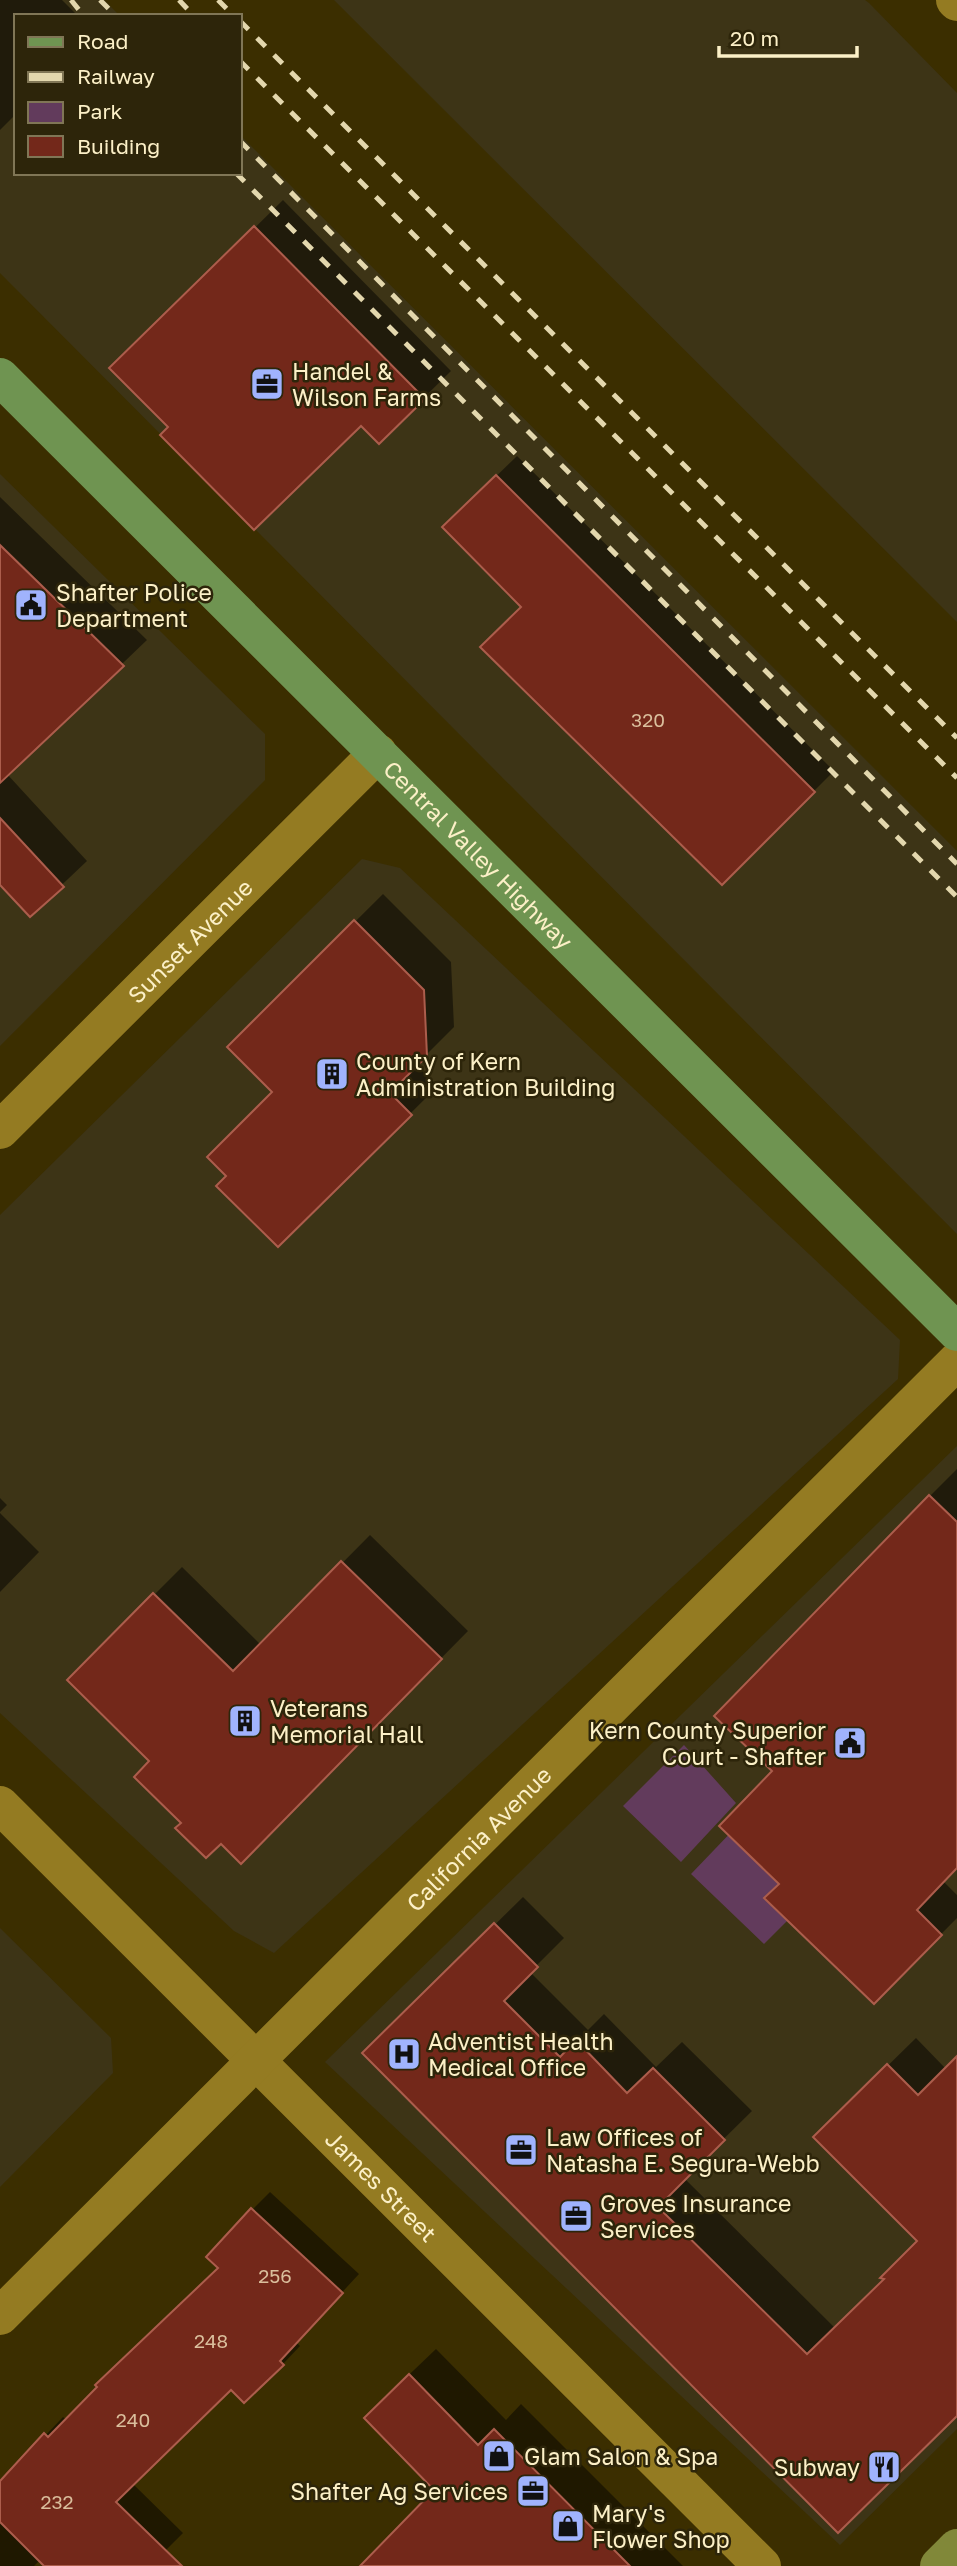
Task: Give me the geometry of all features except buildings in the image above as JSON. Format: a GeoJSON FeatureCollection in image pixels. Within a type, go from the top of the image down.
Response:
{"type":"FeatureCollection","features":[{"type":"Feature","properties":{"kind":"main road","name":"Central Valley Highway"},"geometry":{"type":"LineString","coordinates":[[0,377],[957,1332]]}},
{"type":"Feature","properties":{"kind":"street","name":"Sunset Avenue"},"geometry":{"type":"LineString","coordinates":[[0,1130],[378,753]]}},
{"type":"Feature","properties":{"kind":"street","name":"California Avenue"},"geometry":{"type":"LineString","coordinates":[[0,2316],[957,1361]]}},
{"type":"Feature","properties":{"kind":"street","name":"James Street"},"geometry":{"type":"LineString","coordinates":[[0,1805],[762,2566]]}},
{"type":"Feature","properties":{"kind":"street"},"geometry":{"type":"LineString","coordinates":[[939,2566],[957,2548]]}},
{"type":"Feature","properties":{"kind":"shaded area"},"geometry":{"type":"Polygon","coordinates":[[[0,0],[104,0],[118,14],[14,14],[14,175],[242,175],[242,137],[957,851],[957,1234],[0,273],[0,0]]]}},
{"type":"Feature","properties":{"kind":"shaded area"},"geometry":{"type":"Polygon","coordinates":[[[334,0],[865,0],[869,3],[957,93],[957,622],[334,0]]]}},
{"type":"Feature","properties":{"kind":"shaded area"},"geometry":{"type":"Polygon","coordinates":[[[0,474],[265,734],[265,780],[0,1046],[0,474]]]}},
{"type":"Feature","properties":{"kind":"shaded area"},"geometry":{"type":"Polygon","coordinates":[[[362,859],[400,868],[900,1340],[898,1379],[274,1953],[234,1931],[0,1713],[0,1215],[362,859]]]}},
{"type":"Feature","properties":{"kind":"shaded area"},"geometry":{"type":"Polygon","coordinates":[[[957,1446],[957,2429],[840,2545],[325,2062],[957,1446]]]}},
{"type":"Feature","properties":{"kind":"shaded area"},"geometry":{"type":"Polygon","coordinates":[[[0,1928],[111,2038],[113,2073],[0,2187],[0,1928]]]}},
{"type":"Feature","properties":{"kind":"green space"},"geometry":{"type":"Polygon","coordinates":[[[684,1745],[736,1803],[681,1862],[623,1806],[684,1745]]]}},
{"type":"Feature","properties":{"kind":"green space"},"geometry":{"type":"Polygon","coordinates":[[[737,1826],[798,1884],[794,1914],[764,1944],[691,1874],[737,1826]]]}},
{"type":"Feature","properties":{"kind":"railway"},"geometry":{"type":"LineString","coordinates":[[71,0],[82,14]]}},
{"type":"Feature","properties":{"kind":"railway"},"geometry":{"type":"LineString","coordinates":[[100,0],[114,14]]}},
{"type":"Feature","properties":{"kind":"railway"},"geometry":{"type":"LineString","coordinates":[[179,0],[192,14]]}},
{"type":"Feature","properties":{"kind":"railway"},"geometry":{"type":"LineString","coordinates":[[218,0],[232,14]]}},
{"type":"Feature","properties":{"kind":"railway"},"geometry":{"type":"LineString","coordinates":[[242,23],[957,738]]}},
{"type":"Feature","properties":{"kind":"railway"},"geometry":{"type":"LineString","coordinates":[[242,63],[957,778]]}},
{"type":"Feature","properties":{"kind":"railway"},"geometry":{"type":"LineString","coordinates":[[242,143],[957,864]]}},
{"type":"Feature","properties":{"kind":"railway"},"geometry":{"type":"LineString","coordinates":[[238,175],[957,897]]}},
{"type":"Feature","properties":{"kind":"place","name":"Handel & Wilson Farms"},"geometry":{"type":"Point","coordinates":[267,384]}},
{"type":"Feature","properties":{"kind":"place","name":"Shafter Police Department"},"geometry":{"type":"Point","coordinates":[31,605]}},
{"type":"Feature","properties":{"kind":"place","name":"County of Kern Administration Building"},"geometry":{"type":"Point","coordinates":[332,1074]}},
{"type":"Feature","properties":{"kind":"place","name":"Veterans Memorial Hall"},"geometry":{"type":"Point","coordinates":[245,1721]}},
{"type":"Feature","properties":{"kind":"place","name":"Kern County Superior Court - Shafter"},"geometry":{"type":"Point","coordinates":[850,1743]}},
{"type":"Feature","properties":{"kind":"place","name":"Adventist Health Medical Office"},"geometry":{"type":"Point","coordinates":[404,2054]}},
{"type":"Feature","properties":{"kind":"place","name":"Law Offices of Natasha E. Segura-Webb"},"geometry":{"type":"Point","coordinates":[521,2150]}},
{"type":"Feature","properties":{"kind":"place","name":"Groves Insurance Services"},"geometry":{"type":"Point","coordinates":[576,2216]}},
{"type":"Feature","properties":{"kind":"place","name":"Glam Salon & Spa"},"geometry":{"type":"Point","coordinates":[499,2456]}},
{"type":"Feature","properties":{"kind":"place","name":"Subway"},"geometry":{"type":"Point","coordinates":[884,2467]}},
{"type":"Feature","properties":{"kind":"place","name":"Shafter Ag Services"},"geometry":{"type":"Point","coordinates":[533,2491]}},
{"type":"Feature","properties":{"kind":"place","name":"Mary's Flower Shop"},"geometry":{"type":"Point","coordinates":[568,2526]}}]}
